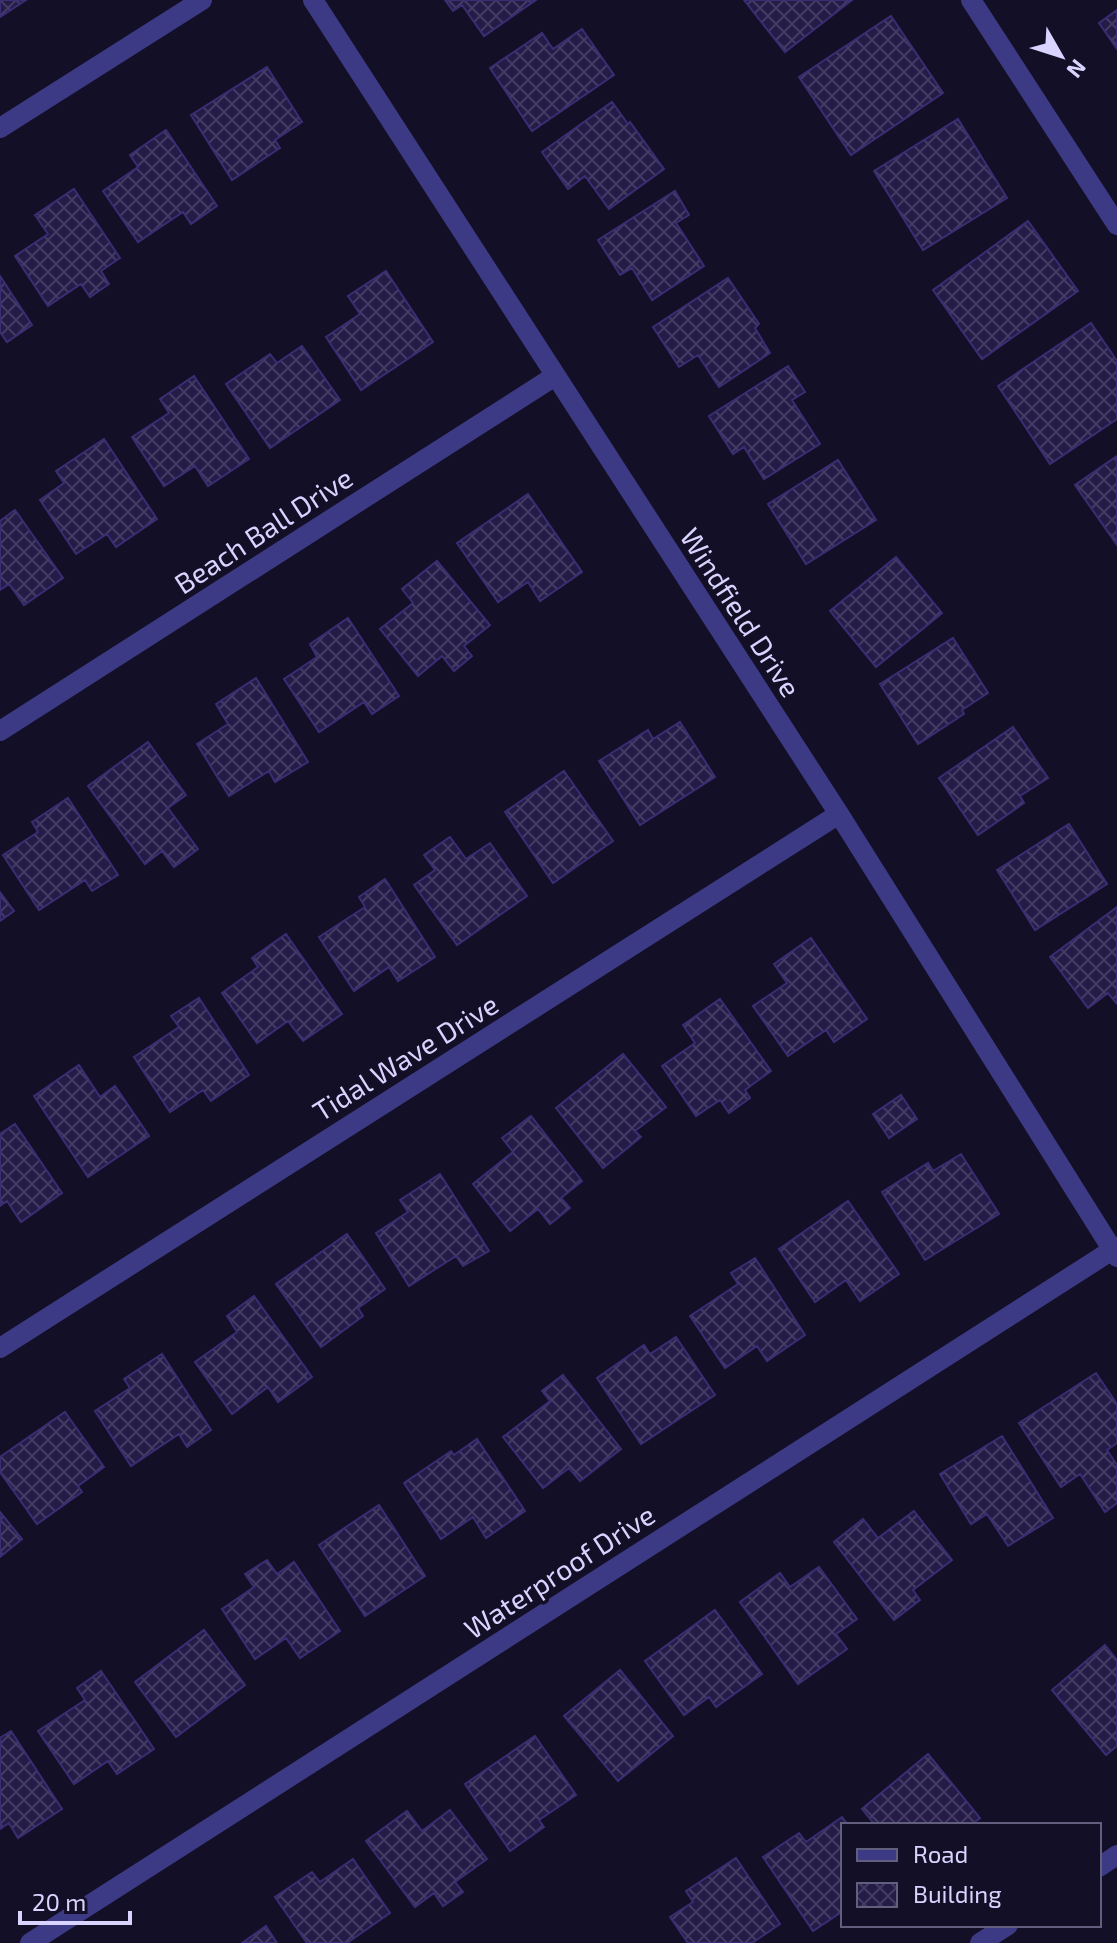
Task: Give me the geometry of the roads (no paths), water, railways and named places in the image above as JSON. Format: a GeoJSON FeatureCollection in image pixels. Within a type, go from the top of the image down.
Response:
{"type":"FeatureCollection","features":[{"type":"Feature","properties":{"kind":"street"},"geometry":{"type":"LineString","coordinates":[[0,128],[202,0]]}},
{"type":"Feature","properties":{"kind":"street","name":"Windfield Drive"},"geometry":{"type":"LineString","coordinates":[[313,0],[839,814],[1115,1251]]}},
{"type":"Feature","properties":{"kind":"street"},"geometry":{"type":"LineString","coordinates":[[971,0],[1117,225]]}},
{"type":"Feature","properties":{"kind":"street","name":"Beach Ball Drive"},"geometry":{"type":"LineString","coordinates":[[0,731],[555,376]]}},
{"type":"Feature","properties":{"kind":"street","name":"Tidal Wave Drive"},"geometry":{"type":"LineString","coordinates":[[0,1348],[839,814]]}},
{"type":"Feature","properties":{"kind":"street","name":"Waterproof Drive"},"geometry":{"type":"LineString","coordinates":[[30,1943],[1115,1251]]}},
{"type":"Feature","properties":{"kind":"street"},"geometry":{"type":"LineString","coordinates":[[980,1943],[1005,1927]]}}]}
